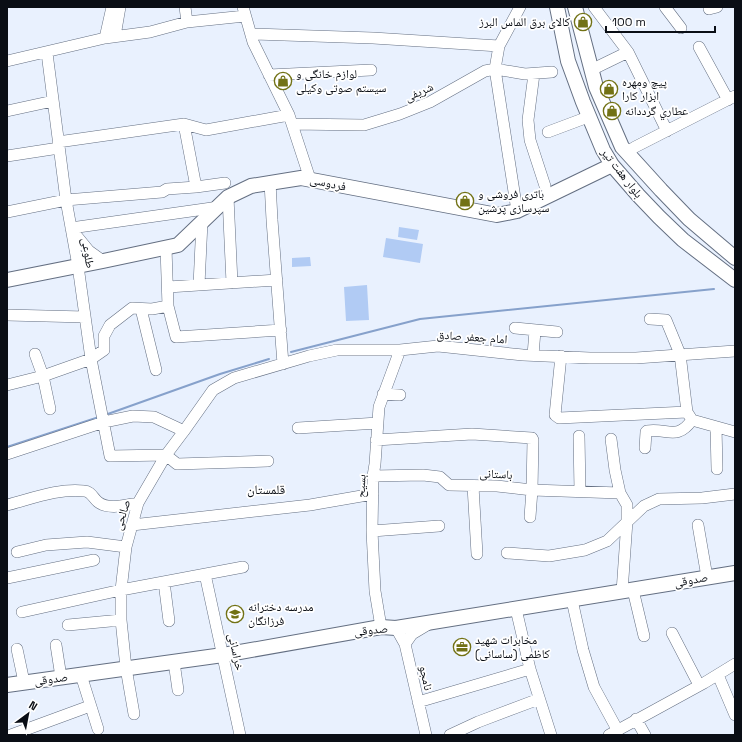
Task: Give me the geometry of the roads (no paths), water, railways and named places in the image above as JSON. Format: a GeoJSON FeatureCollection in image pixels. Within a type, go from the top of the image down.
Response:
{"type":"FeatureCollection","features":[{"type":"Feature","properties":{"kind":"main road","name":"بلوار هفت تیر"},"geometry":{"type":"LineString","coordinates":[[557,7],[568,61],[600,146],[612,164],[638,196],[659,217],[683,240],[735,280]]}},
{"type":"Feature","properties":{"kind":"main road","name":"بلوار هفت تیر"},"geometry":{"type":"LineString","coordinates":[[577,8],[596,87],[622,147],[689,219],[735,258]]}},
{"type":"Feature","properties":{"kind":"main road","name":"فردوسی"},"geometry":{"type":"LineString","coordinates":[[7,280],[103,262],[178,245],[223,202],[251,186],[270,182],[302,178],[310,179],[497,216],[517,211],[612,164]]}},
{"type":"Feature","properties":{"kind":"main road","name":"صدوقی"},"geometry":{"type":"LineString","coordinates":[[7,684],[223,655],[381,627],[396,628],[735,573]]}},
{"type":"Feature","properties":{"kind":"street"},"geometry":{"type":"LineString","coordinates":[[110,37],[112,7]]}},
{"type":"Feature","properties":{"kind":"street"},"geometry":{"type":"LineString","coordinates":[[110,37],[120,7]]}},
{"type":"Feature","properties":{"kind":"street"},"geometry":{"type":"LineString","coordinates":[[185,7],[187,22]]}},
{"type":"Feature","properties":{"kind":"street"},"geometry":{"type":"LineString","coordinates":[[517,211],[495,69],[499,46],[520,7]]}},
{"type":"Feature","properties":{"kind":"street"},"geometry":{"type":"LineString","coordinates":[[594,7],[628,52],[667,131]]}},
{"type":"Feature","properties":{"kind":"street"},"geometry":{"type":"LineString","coordinates":[[665,7],[681,28]]}},
{"type":"Feature","properties":{"kind":"street"},"geometry":{"type":"LineString","coordinates":[[7,61],[47,53],[110,37],[150,32],[187,22],[244,11],[253,42],[291,120],[310,179]]}},
{"type":"Feature","properties":{"kind":"street"},"geometry":{"type":"LineString","coordinates":[[251,34],[373,38],[499,46]]}},
{"type":"Feature","properties":{"kind":"street"},"geometry":{"type":"LineString","coordinates":[[627,152],[731,98],[699,48]]}},
{"type":"Feature","properties":{"kind":"street"},"geometry":{"type":"LineString","coordinates":[[591,70],[628,52]]}},
{"type":"Feature","properties":{"kind":"street","name":"طلوعی"},"geometry":{"type":"LineString","coordinates":[[47,53],[66,200],[78,266],[91,359],[110,456],[166,455]]}},
{"type":"Feature","properties":{"kind":"street","name":"شریفی"},"geometry":{"type":"LineString","coordinates":[[184,124],[206,130],[291,120],[364,125],[400,114],[430,102],[485,71],[495,69],[525,74],[552,72]]}},
{"type":"Feature","properties":{"kind":"street"},"geometry":{"type":"LineString","coordinates":[[269,75],[371,70]]}},
{"type":"Feature","properties":{"kind":"street"},"geometry":{"type":"LineString","coordinates":[[534,74],[528,120],[530,140],[545,186]]}},
{"type":"Feature","properties":{"kind":"street"},"geometry":{"type":"LineString","coordinates":[[7,111],[53,101]]}},
{"type":"Feature","properties":{"kind":"street"},"geometry":{"type":"LineString","coordinates":[[548,132],[588,117]]}},
{"type":"Feature","properties":{"kind":"street"},"geometry":{"type":"LineString","coordinates":[[7,156],[58,145],[184,124],[196,188]]}},
{"type":"Feature","properties":{"kind":"street"},"geometry":{"type":"LineString","coordinates":[[270,182],[280,330],[284,364]]}},
{"type":"Feature","properties":{"kind":"street"},"geometry":{"type":"LineString","coordinates":[[7,212],[66,200],[162,192],[167,188],[196,188],[225,183]]}},
{"type":"Feature","properties":{"kind":"street"},"geometry":{"type":"LineString","coordinates":[[103,262],[89,251],[71,228],[223,202],[232,283]]}},
{"type":"Feature","properties":{"kind":"street"},"geometry":{"type":"LineString","coordinates":[[199,285],[202,222]]}},
{"type":"Feature","properties":{"kind":"street"},"geometry":{"type":"LineString","coordinates":[[166,248],[168,306],[176,337],[280,330]]}},
{"type":"Feature","properties":{"kind":"street"},"geometry":{"type":"LineString","coordinates":[[168,287],[277,280]]}},
{"type":"Feature","properties":{"kind":"street"},"geometry":{"type":"LineString","coordinates":[[7,385],[43,376],[91,359],[104,350],[104,336],[110,325],[132,308],[152,309],[168,306]]}},
{"type":"Feature","properties":{"kind":"street"},"geometry":{"type":"LineString","coordinates":[[141,309],[156,370]]}},
{"type":"Feature","properties":{"kind":"street"},"geometry":{"type":"LineString","coordinates":[[7,315],[85,316]]}},
{"type":"Feature","properties":{"kind":"street"},"geometry":{"type":"LineString","coordinates":[[646,448],[647,431],[680,432],[686,428],[689,416],[680,354],[666,320],[650,319]]}},
{"type":"Feature","properties":{"kind":"street"},"geometry":{"type":"LineString","coordinates":[[515,328],[557,332]]}},
{"type":"Feature","properties":{"kind":"street"},"geometry":{"type":"LineString","coordinates":[[533,355],[535,331]]}},
{"type":"Feature","properties":{"kind":"street","name":"امام جعفر صادق"},"geometry":{"type":"LineString","coordinates":[[213,390],[234,378],[309,356],[337,350],[400,350],[438,346],[533,355],[590,358],[636,358],[735,351]]}},
{"type":"Feature","properties":{"kind":"street","name":"بسیح"},"geometry":{"type":"LineString","coordinates":[[381,627],[375,592],[372,531],[373,476],[379,407],[400,350]]}},
{"type":"Feature","properties":{"kind":"street"},"geometry":{"type":"LineString","coordinates":[[35,354],[43,376],[50,408]]}},
{"type":"Feature","properties":{"kind":"street"},"geometry":{"type":"LineString","coordinates":[[561,356],[556,417],[689,416],[716,427],[735,432]]}},
{"type":"Feature","properties":{"kind":"street","name":"صالحی"},"geometry":{"type":"LineString","coordinates":[[134,714],[126,668],[121,620],[121,590],[126,547],[138,503],[166,455],[213,390]]}},
{"type":"Feature","properties":{"kind":"street"},"geometry":{"type":"LineString","coordinates":[[383,394],[400,395]]}},
{"type":"Feature","properties":{"kind":"street"},"geometry":{"type":"LineString","coordinates":[[7,454],[104,422],[133,416],[154,417],[184,431]]}},
{"type":"Feature","properties":{"kind":"street"},"geometry":{"type":"LineString","coordinates":[[298,428],[378,423]]}},
{"type":"Feature","properties":{"kind":"street"},"geometry":{"type":"LineString","coordinates":[[716,427],[717,469]]}},
{"type":"Feature","properties":{"kind":"street"},"geometry":{"type":"LineString","coordinates":[[376,440],[472,434],[532,438],[532,490],[530,517]]}},
{"type":"Feature","properties":{"kind":"street"},"geometry":{"type":"LineString","coordinates":[[578,436],[580,491]]}},
{"type":"Feature","properties":{"kind":"street"},"geometry":{"type":"LineString","coordinates":[[611,439],[615,470],[620,492],[626,504],[627,591],[644,636]]}},
{"type":"Feature","properties":{"kind":"street"},"geometry":{"type":"LineString","coordinates":[[166,455],[177,464],[268,461]]}},
{"type":"Feature","properties":{"kind":"street","name":"باستانی"},"geometry":{"type":"LineString","coordinates":[[373,476],[440,476],[449,485],[497,486],[532,490],[620,492]]}},
{"type":"Feature","properties":{"kind":"street"},"geometry":{"type":"LineString","coordinates":[[473,486],[477,554]]}},
{"type":"Feature","properties":{"kind":"street"},"geometry":{"type":"LineString","coordinates":[[7,505],[58,492],[85,491],[91,494],[98,502],[111,506],[138,503]]}},
{"type":"Feature","properties":{"kind":"street"},"geometry":{"type":"LineString","coordinates":[[132,525],[310,505],[373,494]]}},
{"type":"Feature","properties":{"kind":"street"},"geometry":{"type":"LineString","coordinates":[[507,553],[549,556],[585,550],[607,541],[644,506],[659,499],[702,498],[735,494]]}},
{"type":"Feature","properties":{"kind":"street"},"geometry":{"type":"LineString","coordinates":[[698,525],[707,577]]}},
{"type":"Feature","properties":{"kind":"street"},"geometry":{"type":"LineString","coordinates":[[372,531],[439,526]]}},
{"type":"Feature","properties":{"kind":"street"},"geometry":{"type":"LineString","coordinates":[[17,552],[46,545],[87,542],[126,547]]}},
{"type":"Feature","properties":{"kind":"street"},"geometry":{"type":"LineString","coordinates":[[7,578],[94,560]]}},
{"type":"Feature","properties":{"kind":"street"},"geometry":{"type":"LineString","coordinates":[[22,612],[121,590],[243,567]]}},
{"type":"Feature","properties":{"kind":"street","name":"خراسانی"},"geometry":{"type":"LineString","coordinates":[[205,574],[240,735]]}},
{"type":"Feature","properties":{"kind":"street"},"geometry":{"type":"LineString","coordinates":[[164,582],[169,621]]}},
{"type":"Feature","properties":{"kind":"street"},"geometry":{"type":"LineString","coordinates":[[572,600],[583,650],[594,686],[613,733],[735,664]]}},
{"type":"Feature","properties":{"kind":"street"},"geometry":{"type":"LineString","coordinates":[[516,609],[530,669],[551,735]]}},
{"type":"Feature","properties":{"kind":"street"},"geometry":{"type":"LineString","coordinates":[[68,625],[121,620]]}},
{"type":"Feature","properties":{"kind":"street"},"geometry":{"type":"LineString","coordinates":[[405,644],[412,634],[431,622]]}},
{"type":"Feature","properties":{"kind":"street","name":"نامجو"},"geometry":{"type":"LineString","coordinates":[[396,628],[405,644],[426,735]]}},
{"type":"Feature","properties":{"kind":"street"},"geometry":{"type":"LineString","coordinates":[[672,633],[699,685]]}},
{"type":"Feature","properties":{"kind":"street"},"geometry":{"type":"LineString","coordinates":[[56,645],[61,677]]}},
{"type":"Feature","properties":{"kind":"street"},"geometry":{"type":"LineString","coordinates":[[17,648],[24,682]]}},
{"type":"Feature","properties":{"kind":"street"},"geometry":{"type":"LineString","coordinates":[[174,662],[178,690]]}},
{"type":"Feature","properties":{"kind":"street"},"geometry":{"type":"LineString","coordinates":[[418,702],[530,669]]}},
{"type":"Feature","properties":{"kind":"street"},"geometry":{"type":"LineString","coordinates":[[718,674],[735,715]]}},
{"type":"Feature","properties":{"kind":"street"},"geometry":{"type":"LineString","coordinates":[[80,675],[98,729]]}},
{"type":"Feature","properties":{"kind":"street"},"geometry":{"type":"LineString","coordinates":[[450,735],[478,722],[539,699]]}},
{"type":"Feature","properties":{"kind":"street"},"geometry":{"type":"LineString","coordinates":[[11,735],[90,706]]}},
{"type":"Feature","properties":{"kind":"street"},"geometry":{"type":"LineString","coordinates":[[636,719],[645,735]]}},
{"type":"Feature","properties":{"kind":"waterway"},"geometry":{"type":"LineString","coordinates":[[291,352],[420,319],[714,289]]}},
{"type":"Feature","properties":{"kind":"waterway"},"geometry":{"type":"LineString","coordinates":[[105,415],[220,374],[269,359]]}},
{"type":"Feature","properties":{"kind":"waterway"},"geometry":{"type":"LineString","coordinates":[[7,447],[99,417]]}},
{"type":"Feature","properties":{"kind":"place","name":"کالای برق الماس البرز"},"geometry":{"type":"Point","coordinates":[583,22]}},
{"type":"Feature","properties":{"kind":"place","name":"لوازم خانگی و سیستم صوتی وکیلی"},"geometry":{"type":"Point","coordinates":[283,81]}},
{"type":"Feature","properties":{"kind":"place","name":"پیچ ومهره ابزار کارا"},"geometry":{"type":"Point","coordinates":[609,89]}},
{"type":"Feature","properties":{"kind":"place","name":"عطاري گرددانه"},"geometry":{"type":"Point","coordinates":[612,111]}},
{"type":"Feature","properties":{"kind":"place","name":"باتری فروشی و سپرسازی پرشین"},"geometry":{"type":"Point","coordinates":[465,201]}},
{"type":"Feature","properties":{"kind":"place","name":"مدرسه دخترانه فرزانگان"},"geometry":{"type":"Point","coordinates":[235,614]}},
{"type":"Feature","properties":{"kind":"place","name":"مخابرات شهید کاظمی (ساسانی)"},"geometry":{"type":"Point","coordinates":[462,647]}},
{"type":"Feature","properties":{"kind":"district","name":"قلمستان"},"geometry":{"type":"Point","coordinates":[266,489]}}]}
